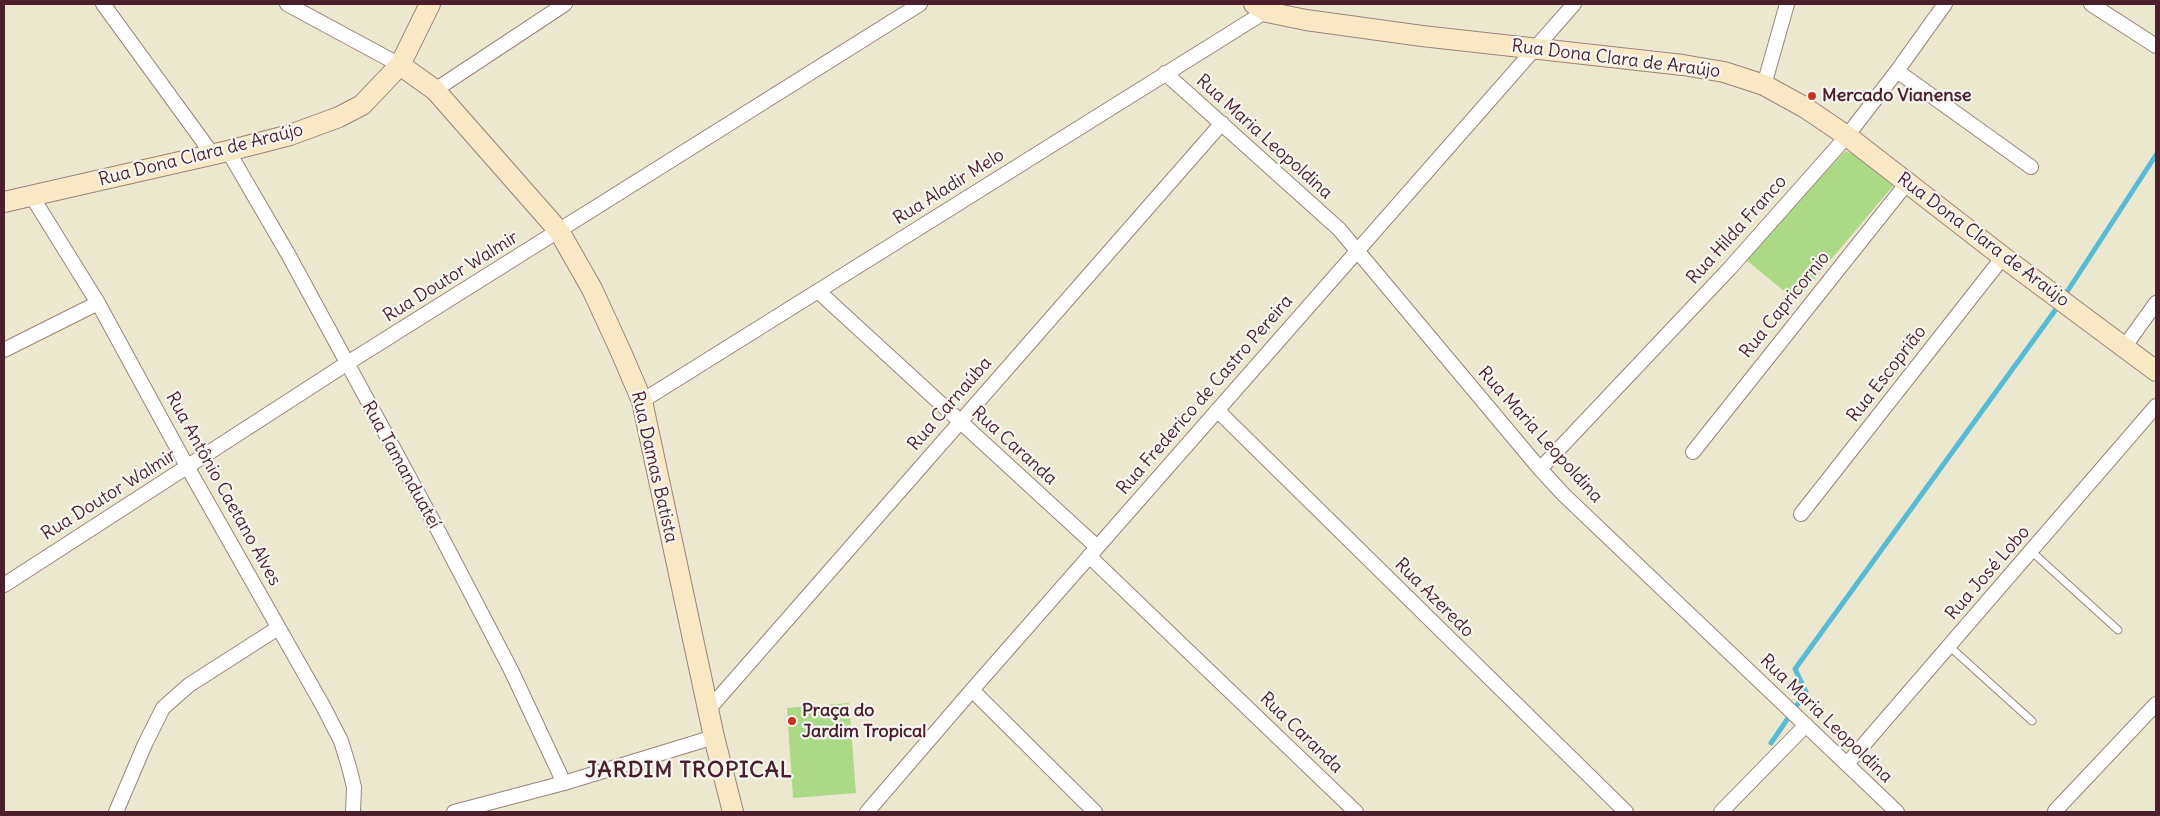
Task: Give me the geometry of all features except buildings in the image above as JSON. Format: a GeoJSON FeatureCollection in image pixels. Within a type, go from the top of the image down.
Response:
{"type":"FeatureCollection","features":[{"type":"Feature","properties":{"kind":"main road","name":"Rua Dona Clara de Araújo"},"geometry":{"type":"LineString","coordinates":[[4,202],[221,153],[290,135],[339,117],[362,105],[400,65],[430,4]]}},
{"type":"Feature","properties":{"kind":"main road","name":"Rua Dona Clara de Araújo"},"geometry":{"type":"LineString","coordinates":[[1266,6],[1306,20],[1422,36],[1682,65],[1724,72],[1764,85],[1804,106],[1847,136],[2003,257],[2125,346],[2156,371]]}},
{"type":"Feature","properties":{"kind":"main road"},"geometry":{"type":"LineString","coordinates":[[400,65],[435,90]]}},
{"type":"Feature","properties":{"kind":"main road","name":"Rua Damas Batista"},"geometry":{"type":"LineString","coordinates":[[435,90],[559,232],[592,289],[642,401],[708,710],[733,812]]}},
{"type":"Feature","properties":{"kind":"street","name":"Rua Tamanduateí"},"geometry":{"type":"LineString","coordinates":[[103,4],[221,153],[288,254],[507,661],[564,783]]}},
{"type":"Feature","properties":{"kind":"street"},"geometry":{"type":"LineString","coordinates":[[287,4],[400,65]]}},
{"type":"Feature","properties":{"kind":"street"},"geometry":{"type":"LineString","coordinates":[[435,90],[565,4]]}},
{"type":"Feature","properties":{"kind":"street","name":"Rua Doutor Walmir"},"geometry":{"type":"LineString","coordinates":[[4,585],[188,468],[346,364],[920,4]]}},
{"type":"Feature","properties":{"kind":"street","name":"Rua Frederico de Castro Pereira"},"geometry":{"type":"LineString","coordinates":[[866,812],[1574,4]]}},
{"type":"Feature","properties":{"kind":"street"},"geometry":{"type":"LineString","coordinates":[[1764,85],[1788,4]]}},
{"type":"Feature","properties":{"kind":"street","name":"Rua Hilda Franco"},"geometry":{"type":"LineString","coordinates":[[1540,469],[1730,268],[1847,136],[1898,71],[1945,4]]}},
{"type":"Feature","properties":{"kind":"street"},"geometry":{"type":"LineString","coordinates":[[2091,4],[2156,46]]}},
{"type":"Feature","properties":{"kind":"street","name":"Rua Aladir Melo"},"geometry":{"type":"LineString","coordinates":[[642,401],[819,292],[1165,73],[1266,6]]}},
{"type":"Feature","properties":{"kind":"street"},"geometry":{"type":"LineString","coordinates":[[1898,71],[2031,167]]}},
{"type":"Feature","properties":{"kind":"street","name":"Rua Maria Leopoldina"},"geometry":{"type":"LineString","coordinates":[[1165,73],[1339,229],[1540,469],[1898,812]]}},
{"type":"Feature","properties":{"kind":"street","name":"Rua Carnaúba"},"geometry":{"type":"LineString","coordinates":[[708,710],[1222,123]]}},
{"type":"Feature","properties":{"kind":"street","name":"Rua Capricornio"},"geometry":{"type":"LineString","coordinates":[[1693,452],[1907,183]]}},
{"type":"Feature","properties":{"kind":"street","name":"Rua Antônio Caetano Alves"},"geometry":{"type":"LineString","coordinates":[[31,195],[98,303],[341,741],[354,787],[353,812]]}},
{"type":"Feature","properties":{"kind":"street","name":"Rua Escoprião"},"geometry":{"type":"LineString","coordinates":[[1801,514],[2003,257]]}},
{"type":"Feature","properties":{"kind":"street","name":"Rua Caranda"},"geometry":{"type":"LineString","coordinates":[[819,292],[960,422],[1356,812]]}},
{"type":"Feature","properties":{"kind":"street"},"geometry":{"type":"LineString","coordinates":[[4,350],[98,303]]}},
{"type":"Feature","properties":{"kind":"street"},"geometry":{"type":"LineString","coordinates":[[2125,346],[2156,303]]}},
{"type":"Feature","properties":{"kind":"street","name":"Rua José Lobo"},"geometry":{"type":"LineString","coordinates":[[1847,764],[2156,406]]}},
{"type":"Feature","properties":{"kind":"street","name":"Rua Azeredo"},"geometry":{"type":"LineString","coordinates":[[1217,410],[1626,812]]}},
{"type":"Feature","properties":{"kind":"street"},"geometry":{"type":"LineString","coordinates":[[116,812],[145,744],[163,708],[189,685],[278,628]]}},
{"type":"Feature","properties":{"kind":"street"},"geometry":{"type":"LineString","coordinates":[[972,690],[1095,812]]}},
{"type":"Feature","properties":{"kind":"street"},"geometry":{"type":"LineString","coordinates":[[2055,811],[2155,707]]}},
{"type":"Feature","properties":{"kind":"street"},"geometry":{"type":"LineString","coordinates":[[1721,812],[1803,723]]}},
{"type":"Feature","properties":{"kind":"street"},"geometry":{"type":"LineString","coordinates":[[454,812],[564,783],[714,737]]}},
{"type":"Feature","properties":{"kind":"lane"},"geometry":{"type":"LineString","coordinates":[[2031,551],[2118,630]]}},
{"type":"Feature","properties":{"kind":"lane"},"geometry":{"type":"LineString","coordinates":[[1949,646],[2032,721]]}},
{"type":"Feature","properties":{"kind":"green space"},"geometry":{"type":"Polygon","coordinates":[[[1845,151],[1873,161],[1893,186],[1796,301],[1745,259],[1845,151]]]}},
{"type":"Feature","properties":{"kind":"green space"},"geometry":{"type":"Polygon","coordinates":[[[849,703],[856,793],[793,798],[787,708],[849,703]]]}},
{"type":"Feature","properties":{"kind":"waterway"},"geometry":{"type":"LineString","coordinates":[[2063,298],[2156,155]]}},
{"type":"Feature","properties":{"kind":"waterway"},"geometry":{"type":"LineString","coordinates":[[1771,743],[1806,692],[1795,669],[2059,305]]}},
{"type":"Feature","properties":{"kind":"place","name":"Mercado Vianense"},"geometry":{"type":"Point","coordinates":[1812,96]}},
{"type":"Feature","properties":{"kind":"place","name":"Praça do Jardim Tropical"},"geometry":{"type":"Point","coordinates":[792,721]}},
{"type":"Feature","properties":{"kind":"district","name":"JARDIM TROPICAL"},"geometry":{"type":"Point","coordinates":[689,771]}}]}
